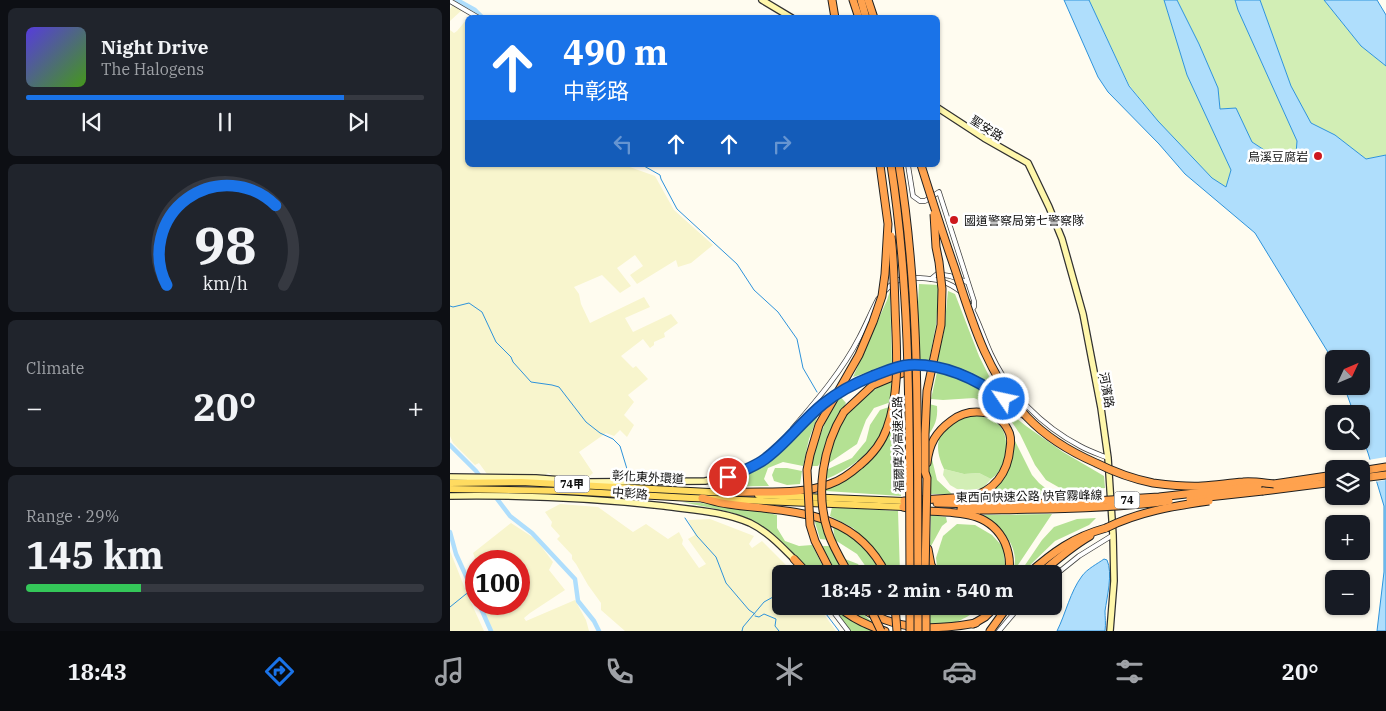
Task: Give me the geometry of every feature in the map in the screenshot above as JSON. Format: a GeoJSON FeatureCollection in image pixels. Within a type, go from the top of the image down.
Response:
{"type":"FeatureCollection","features":[{"type":"Feature","properties":{"kind":"highway"},"geometry":{"type":"LineString","coordinates":[[832,0],[834,15]]}},
{"type":"Feature","properties":{"kind":"highway"},"geometry":{"type":"LineString","coordinates":[[853,0],[858,15]]}},
{"type":"Feature","properties":{"kind":"highway"},"geometry":{"type":"LineString","coordinates":[[861,0],[865,15]]}},
{"type":"Feature","properties":{"kind":"highway"},"geometry":{"type":"LineString","coordinates":[[868,0],[873,15]]}},
{"type":"Feature","properties":{"kind":"highway"},"geometry":{"type":"LineString","coordinates":[[725,493],[792,491],[830,484],[846,477],[860,466],[874,452],[883,437],[890,419],[895,393],[896,342],[893,248],[880,167]]}},
{"type":"Feature","properties":{"kind":"highway","name":"福爾摩沙高速公路"},"geometry":{"type":"LineString","coordinates":[[891,167],[906,310],[910,565]]}},
{"type":"Feature","properties":{"kind":"highway","name":"福爾摩沙高速公路"},"geometry":{"type":"LineString","coordinates":[[900,167],[911,260],[914,308],[918,565]]}},
{"type":"Feature","properties":{"kind":"highway"},"geometry":{"type":"LineString","coordinates":[[922,167],[964,299],[986,355],[1000,382],[1027,417]]}},
{"type":"Feature","properties":{"kind":"highway"},"geometry":{"type":"LineString","coordinates":[[927,478],[924,434],[927,391],[941,325],[942,289],[940,262],[934,231],[934,207]]}},
{"type":"Feature","properties":{"kind":"highway"},"geometry":{"type":"LineString","coordinates":[[827,565],[815,541],[810,525],[807,470],[819,425],[859,355],[882,296],[888,224]]}},
{"type":"Feature","properties":{"kind":"highway"},"geometry":{"type":"LineString","coordinates":[[757,464],[774,452],[823,404],[845,389],[865,379],[908,365],[938,367],[972,379],[989,388],[1067,449],[1131,477],[1171,486],[1200,486],[1245,482],[1274,484]]}},
{"type":"Feature","properties":{"kind":"highway"},"geometry":{"type":"LineString","coordinates":[[844,565],[827,530],[822,498],[826,454],[832,436],[844,412],[873,385],[914,369],[938,367]]}},
{"type":"Feature","properties":{"kind":"highway"},"geometry":{"type":"LineString","coordinates":[[903,504],[969,497],[988,490],[1002,476],[1007,467],[1010,446],[1008,429],[991,415],[975,411],[953,419],[937,433],[932,441],[927,461],[927,478],[926,531],[925,565]]}},
{"type":"Feature","properties":{"kind":"highway"},"geometry":{"type":"LineString","coordinates":[[1370,470],[1386,467]]}},
{"type":"Feature","properties":{"kind":"highway"},"geometry":{"type":"LineString","coordinates":[[1370,477],[1386,475]]}},
{"type":"Feature","properties":{"kind":"highway","name":"東西向快速公路 快官霧峰線"},"geometry":{"type":"LineString","coordinates":[[979,507],[1159,498],[1325,476]]}},
{"type":"Feature","properties":{"kind":"highway","name":"東西向快速公路 快官霧峰線"},"geometry":{"type":"LineString","coordinates":[[903,504],[1046,508],[1149,504],[1325,483]]}},
{"type":"Feature","properties":{"kind":"highway"},"geometry":{"type":"LineString","coordinates":[[1050,565],[1078,543],[1132,517],[1203,502],[1248,496],[1263,491]]}},
{"type":"Feature","properties":{"kind":"highway"},"geometry":{"type":"LineString","coordinates":[[702,498],[726,504],[815,516],[842,526],[862,540],[882,565]]}},
{"type":"Feature","properties":{"kind":"highway"},"geometry":{"type":"LineString","coordinates":[[903,504],[917,510],[966,514],[988,523],[1002,536],[1010,561],[1009,565]]}},
{"type":"Feature","properties":{"kind":"highway"},"geometry":{"type":"LineString","coordinates":[[1039,565],[1070,541],[1106,528]]}},
{"type":"Feature","properties":{"kind":"highway"},"geometry":{"type":"LineString","coordinates":[[926,531],[931,565]]}},
{"type":"Feature","properties":{"kind":"highway"},"geometry":{"type":"LineString","coordinates":[[794,559],[800,565]]}},
{"type":"Feature","properties":{"kind":"highway"},"geometry":{"type":"LineString","coordinates":[[849,615],[872,627],[885,631]]}},
{"type":"Feature","properties":{"kind":"highway"},"geometry":{"type":"LineString","coordinates":[[871,615],[881,631]]}},
{"type":"Feature","properties":{"kind":"highway"},"geometry":{"type":"LineString","coordinates":[[877,615],[900,628],[913,630],[950,628],[976,623]]}},
{"type":"Feature","properties":{"kind":"highway"},"geometry":{"type":"LineString","coordinates":[[896,615],[897,631]]}},
{"type":"Feature","properties":{"kind":"highway"},"geometry":{"type":"LineString","coordinates":[[910,615],[910,631]]}},
{"type":"Feature","properties":{"kind":"highway"},"geometry":{"type":"LineString","coordinates":[[918,615],[918,631]]}},
{"type":"Feature","properties":{"kind":"highway"},"geometry":{"type":"LineString","coordinates":[[926,615],[926,631]]}},
{"type":"Feature","properties":{"kind":"highway"},"geometry":{"type":"LineString","coordinates":[[959,631],[987,615]]}},
{"type":"Feature","properties":{"kind":"highway"},"geometry":{"type":"LineString","coordinates":[[990,631],[1002,615]]}},
{"type":"Feature","properties":{"kind":"main road","name":"彰化東外環道"},"geometry":{"type":"LineString","coordinates":[[450,483],[521,482],[903,504]]}},
{"type":"Feature","properties":{"kind":"main road","name":"彰化東外環道"},"geometry":{"type":"LineString","coordinates":[[450,489],[565,491],[691,498],[903,504]]}},
{"type":"Feature","properties":{"kind":"street"},"geometry":{"type":"LineString","coordinates":[[762,0],[787,15]]}},
{"type":"Feature","properties":{"kind":"street"},"geometry":{"type":"LineString","coordinates":[[450,1],[474,15]]}},
{"type":"Feature","properties":{"kind":"street","name":"聖安路"},"geometry":{"type":"LineString","coordinates":[[940,109],[984,138],[1028,163]]}},
{"type":"Feature","properties":{"kind":"street","name":"河濱路"},"geometry":{"type":"LineString","coordinates":[[1028,163],[1062,239],[1082,308],[1101,408],[1108,458],[1113,535],[1114,581],[1110,631]]}},
{"type":"Feature","properties":{"kind":"street"},"geometry":{"type":"LineString","coordinates":[[908,167],[916,199],[925,201],[939,192],[974,301],[972,309]]}},
{"type":"Feature","properties":{"kind":"street"},"geometry":{"type":"LineString","coordinates":[[931,279],[937,274],[967,282]]}},
{"type":"Feature","properties":{"kind":"street"},"geometry":{"type":"LineString","coordinates":[[757,464],[814,404],[831,382],[860,338],[877,300],[885,290],[906,277],[945,281],[965,296],[992,356],[1007,382],[1018,396],[1031,410],[1059,433],[1081,447],[1108,458]]}},
{"type":"Feature","properties":{"kind":"street","name":"中彰路"},"geometry":{"type":"LineString","coordinates":[[450,477],[536,478],[588,482],[705,481],[741,473],[757,464]]}},
{"type":"Feature","properties":{"kind":"street","name":"中彰路"},"geometry":{"type":"LineString","coordinates":[[450,496],[505,496],[630,502],[722,514],[748,523],[764,532],[794,559]]}},
{"type":"Feature","properties":{"kind":"street"},"geometry":{"type":"LineString","coordinates":[[1062,570],[1079,556],[1113,535]]}},
{"type":"Feature","properties":{"kind":"street"},"geometry":{"type":"LineString","coordinates":[[794,559],[798,565]]}},
{"type":"Feature","properties":{"kind":"street"},"geometry":{"type":"LineString","coordinates":[[836,615],[848,631]]}},
{"type":"Feature","properties":{"kind":"street"},"geometry":{"type":"LineString","coordinates":[[999,631],[1012,615]]}},
{"type":"Feature","properties":{"kind":"shaded area"},"geometry":{"type":"Polygon","coordinates":[[[453,4],[462,10],[450,21],[450,9],[453,4]]]}},
{"type":"Feature","properties":{"kind":"shaded area"},"geometry":{"type":"Polygon","coordinates":[[[465,21],[465,167],[630,167],[655,176],[674,210],[713,245],[691,263],[678,267],[676,260],[637,284],[630,275],[643,266],[635,255],[617,268],[631,286],[620,293],[602,275],[574,287],[579,294],[581,304],[590,323],[644,297],[650,307],[625,318],[633,332],[671,314],[678,323],[664,333],[665,337],[654,342],[654,345],[650,348],[643,339],[621,356],[633,368],[636,366],[648,379],[628,395],[634,402],[624,415],[634,425],[627,437],[620,430],[614,436],[606,433],[579,452],[593,473],[586,479],[554,476],[548,473],[543,477],[487,474],[479,463],[475,465],[453,443],[450,436],[450,30],[454,33],[465,21]]]}},
{"type":"Feature","properties":{"kind":"shaded area"},"geometry":{"type":"Polygon","coordinates":[[[560,504],[598,507],[633,532],[646,524],[668,539],[679,532],[683,540],[682,544],[699,568],[706,564],[688,539],[695,535],[688,520],[710,519],[754,536],[749,544],[752,548],[762,541],[786,565],[772,565],[772,615],[824,615],[836,631],[625,631],[601,610],[601,603],[572,559],[572,555],[557,539],[560,536],[551,526],[552,522],[545,512],[560,504]]]}},
{"type":"Feature","properties":{"kind":"shaded area"},"geometry":{"type":"Polygon","coordinates":[[[511,523],[534,538],[541,546],[553,562],[549,570],[565,590],[530,613],[530,550],[477,550],[511,523]]]}},
{"type":"Feature","properties":{"kind":"shaded area"},"geometry":{"type":"Polygon","coordinates":[[[450,551],[465,588],[465,615],[477,615],[484,631],[450,631],[450,551]]]}},
{"type":"Feature","properties":{"kind":"shaded area"},"geometry":{"type":"Polygon","coordinates":[[[575,600],[586,620],[589,631],[490,631],[485,615],[528,615],[524,618],[526,621],[575,600]]]}},
{"type":"Feature","properties":{"kind":"green space"},"geometry":{"type":"Polygon","coordinates":[[[1089,0],[1164,0],[1187,75],[1231,170],[1226,187],[1212,178],[1158,121],[1129,85],[1089,0]]]}},
{"type":"Feature","properties":{"kind":"green space"},"geometry":{"type":"Polygon","coordinates":[[[1177,0],[1235,0],[1297,141],[1296,154],[1275,157],[1252,142],[1236,108],[1220,109],[1218,88],[1177,0]]]}},
{"type":"Feature","properties":{"kind":"green space"},"geometry":{"type":"Polygon","coordinates":[[[1260,0],[1324,0],[1361,46],[1386,66],[1386,155],[1366,159],[1335,135],[1311,123],[1291,86],[1260,0]]]}},
{"type":"Feature","properties":{"kind":"green space"},"geometry":{"type":"Polygon","coordinates":[[[919,284],[939,285],[936,325],[929,361],[920,360],[917,321],[919,284]]]}},
{"type":"Feature","properties":{"kind":"green space"},"geometry":{"type":"Polygon","coordinates":[[[890,291],[892,365],[853,377],[887,300],[890,291]]]}},
{"type":"Feature","properties":{"kind":"green space"},"geometry":{"type":"Polygon","coordinates":[[[948,291],[955,294],[979,356],[995,388],[972,373],[937,361],[944,332],[948,291]]]}},
{"type":"Feature","properties":{"kind":"green space"},"geometry":{"type":"Polygon","coordinates":[[[937,372],[962,379],[979,388],[1026,426],[1063,452],[1104,476],[1105,488],[1067,492],[1046,480],[1035,465],[1020,434],[999,408],[974,398],[931,399],[937,372]]]}},
{"type":"Feature","properties":{"kind":"green space"},"geometry":{"type":"Polygon","coordinates":[[[892,379],[891,402],[874,408],[866,420],[857,444],[826,465],[834,435],[847,413],[866,395],[892,379]]]}},
{"type":"Feature","properties":{"kind":"green space"},"geometry":{"type":"Polygon","coordinates":[[[839,395],[846,403],[827,438],[820,463],[818,466],[811,466],[822,430],[839,395]]]}},
{"type":"Feature","properties":{"kind":"green space"},"geometry":{"type":"Polygon","coordinates":[[[929,404],[937,406],[937,415],[934,426],[927,437],[929,404]]]}},
{"type":"Feature","properties":{"kind":"green space"},"geometry":{"type":"Polygon","coordinates":[[[896,406],[900,406],[901,496],[826,491],[826,489],[883,443],[893,420],[896,406]]]}},
{"type":"Feature","properties":{"kind":"green space"},"geometry":{"type":"Polygon","coordinates":[[[889,407],[883,430],[866,454],[842,471],[824,480],[826,470],[852,458],[866,441],[870,425],[880,410],[889,407]]]}},
{"type":"Feature","properties":{"kind":"green space"},"geometry":{"type":"Polygon","coordinates":[[[820,410],[809,439],[803,466],[783,462],[768,468],[764,479],[769,486],[710,487],[731,482],[759,468],[820,410]]]}},
{"type":"Feature","properties":{"kind":"green space"},"geometry":{"type":"Polygon","coordinates":[[[973,414],[991,419],[997,423],[1005,435],[1006,448],[1004,460],[999,471],[991,479],[979,473],[964,474],[944,469],[939,456],[939,439],[945,428],[953,422],[973,414]]]}},
{"type":"Feature","properties":{"kind":"green space"},"geometry":{"type":"Polygon","coordinates":[[[1015,441],[1032,475],[1053,494],[1045,496],[980,498],[997,487],[1006,475],[1015,441]]]}},
{"type":"Feature","properties":{"kind":"green space"},"geometry":{"type":"Polygon","coordinates":[[[931,455],[937,480],[952,494],[929,494],[929,464],[931,455]]]}},
{"type":"Feature","properties":{"kind":"green space"},"geometry":{"type":"Polygon","coordinates":[[[775,468],[802,471],[800,484],[787,485],[774,481],[772,475],[775,468]]]}},
{"type":"Feature","properties":{"kind":"green space"},"geometry":{"type":"Polygon","coordinates":[[[944,469],[964,474],[979,473],[991,479],[983,488],[957,489],[950,485],[943,475],[944,469]]]}},
{"type":"Feature","properties":{"kind":"green space"},"geometry":{"type":"Polygon","coordinates":[[[682,502],[730,506],[777,515],[777,528],[785,541],[799,546],[812,545],[822,565],[802,565],[774,535],[760,525],[742,516],[682,502]]]}},
{"type":"Feature","properties":{"kind":"green space"},"geometry":{"type":"Polygon","coordinates":[[[832,507],[898,511],[900,565],[885,565],[872,546],[853,528],[830,516],[832,507]]]}},
{"type":"Feature","properties":{"kind":"green space"},"geometry":{"type":"Polygon","coordinates":[[[1052,514],[1018,565],[1014,565],[1012,545],[1004,533],[982,515],[1052,514]]]}},
{"type":"Feature","properties":{"kind":"green space"},"geometry":{"type":"Polygon","coordinates":[[[931,515],[946,517],[947,522],[942,526],[930,548],[931,515]]]}},
{"type":"Feature","properties":{"kind":"green space"},"geometry":{"type":"Polygon","coordinates":[[[1096,518],[1089,525],[1055,541],[1030,565],[1025,565],[1042,540],[1054,527],[1077,519],[1096,518]]]}},
{"type":"Feature","properties":{"kind":"green space"},"geometry":{"type":"Polygon","coordinates":[[[814,519],[822,523],[829,540],[820,539],[814,519]]]}},
{"type":"Feature","properties":{"kind":"green space"},"geometry":{"type":"Polygon","coordinates":[[[957,524],[975,525],[992,535],[1003,547],[1005,565],[937,565],[936,558],[943,536],[957,524]]]}},
{"type":"Feature","properties":{"kind":"green space"},"geometry":{"type":"Polygon","coordinates":[[[833,526],[853,536],[874,556],[878,565],[865,565],[857,554],[835,540],[833,526]]]}},
{"type":"Feature","properties":{"kind":"green space"},"geometry":{"type":"Polygon","coordinates":[[[822,546],[831,546],[841,565],[832,565],[822,546]]]}},
{"type":"Feature","properties":{"kind":"green space"},"geometry":{"type":"Polygon","coordinates":[[[845,559],[859,565],[849,565],[845,559]]]}},
{"type":"Feature","properties":{"kind":"green space"},"geometry":{"type":"Polygon","coordinates":[[[837,615],[845,615],[875,631],[850,631],[837,615]]]}},
{"type":"Feature","properties":{"kind":"green space"},"geometry":{"type":"Polygon","coordinates":[[[854,615],[864,615],[872,625],[854,615]]]}},
{"type":"Feature","properties":{"kind":"green space"},"geometry":{"type":"Polygon","coordinates":[[[929,615],[970,615],[953,623],[929,627],[929,615]]]}},
{"type":"Feature","properties":{"kind":"water"},"geometry":{"type":"Polygon","coordinates":[[[1064,0],[1089,0],[1129,86],[1158,121],[1212,178],[1226,187],[1231,170],[1187,75],[1164,0],[1177,0],[1218,88],[1220,109],[1236,108],[1252,142],[1275,157],[1296,154],[1297,141],[1235,0],[1260,0],[1291,86],[1311,123],[1335,135],[1366,159],[1386,155],[1386,631],[1377,631],[1384,572],[1384,506],[1367,450],[1370,450],[1370,405],[1351,405],[1347,395],[1370,395],[1370,350],[1327,350],[1255,233],[1185,174],[1159,144],[1108,92],[1098,77],[1064,0]]]}},
{"type":"Feature","properties":{"kind":"water"},"geometry":{"type":"Polygon","coordinates":[[[1324,0],[1377,0],[1386,15],[1386,66],[1361,46],[1324,0]]]}},
{"type":"Feature","properties":{"kind":"water"},"geometry":{"type":"Polygon","coordinates":[[[1104,559],[1107,560],[1110,571],[1105,611],[1105,631],[1057,631],[1078,582],[1087,571],[1104,559]]]}},
{"type":"Feature","properties":{"kind":"pier"},"geometry":{"type":"Polygon","coordinates":[[[1386,457],[1386,480],[1374,482],[1370,460],[1368,460],[1386,457]]]}},
{"type":"Feature","properties":{"kind":"waterway"},"geometry":{"type":"LineString","coordinates":[[457,0],[480,15]]}},
{"type":"Feature","properties":{"kind":"waterway"},"geometry":{"type":"LineString","coordinates":[[646,167],[660,175],[677,209],[737,264],[754,290],[778,312],[797,339],[803,368],[817,392]]}},
{"type":"Feature","properties":{"kind":"waterway"},"geometry":{"type":"LineString","coordinates":[[450,306],[469,303],[482,312],[496,342],[531,382],[559,387],[586,422],[600,433],[613,439],[620,446],[627,469],[639,478]]}},
{"type":"Feature","properties":{"kind":"waterway"},"geometry":{"type":"LineString","coordinates":[[450,445],[476,471],[510,516],[532,533],[575,579],[578,601],[594,621],[599,631]]}},
{"type":"Feature","properties":{"kind":"waterway"},"geometry":{"type":"LineString","coordinates":[[685,518],[697,536],[716,557],[726,583],[749,610],[755,614]]}},
{"type":"Feature","properties":{"kind":"waterway"},"geometry":{"type":"LineString","coordinates":[[450,532],[456,554],[465,574]]}},
{"type":"Feature","properties":{"kind":"waterway"},"geometry":{"type":"LineString","coordinates":[[450,607],[465,595]]}},
{"type":"Feature","properties":{"kind":"waterway"},"geometry":{"type":"LineString","coordinates":[[742,631],[743,627],[764,602],[772,598]]}},
{"type":"Feature","properties":{"kind":"waterway"},"geometry":{"type":"LineString","coordinates":[[755,616],[759,617],[764,614],[776,619],[775,626],[779,631]]}},
{"type":"Feature","properties":{"kind":"waterway"},"geometry":{"type":"LineString","coordinates":[[484,615],[491,631]]}},
{"type":"Feature","properties":{"kind":"waterway"},"geometry":{"type":"LineString","coordinates":[[827,615],[839,631]]}},
{"type":"Feature","properties":{"kind":"place","name":"烏溪豆腐岩"},"geometry":{"type":"Point","coordinates":[1318,156]}},
{"type":"Feature","properties":{"kind":"place","name":"國道警察局第七警察隊"},"geometry":{"type":"Point","coordinates":[954,220]}},
{"type":"Feature","properties":{"kind":"route"},"geometry":{"type":"LineString","coordinates":[[728,477],[741,473],[765,459],[823,404],[845,389],[865,379],[896,368],[920,365],[958,373],[989,388],[1004,399]]}}]}
